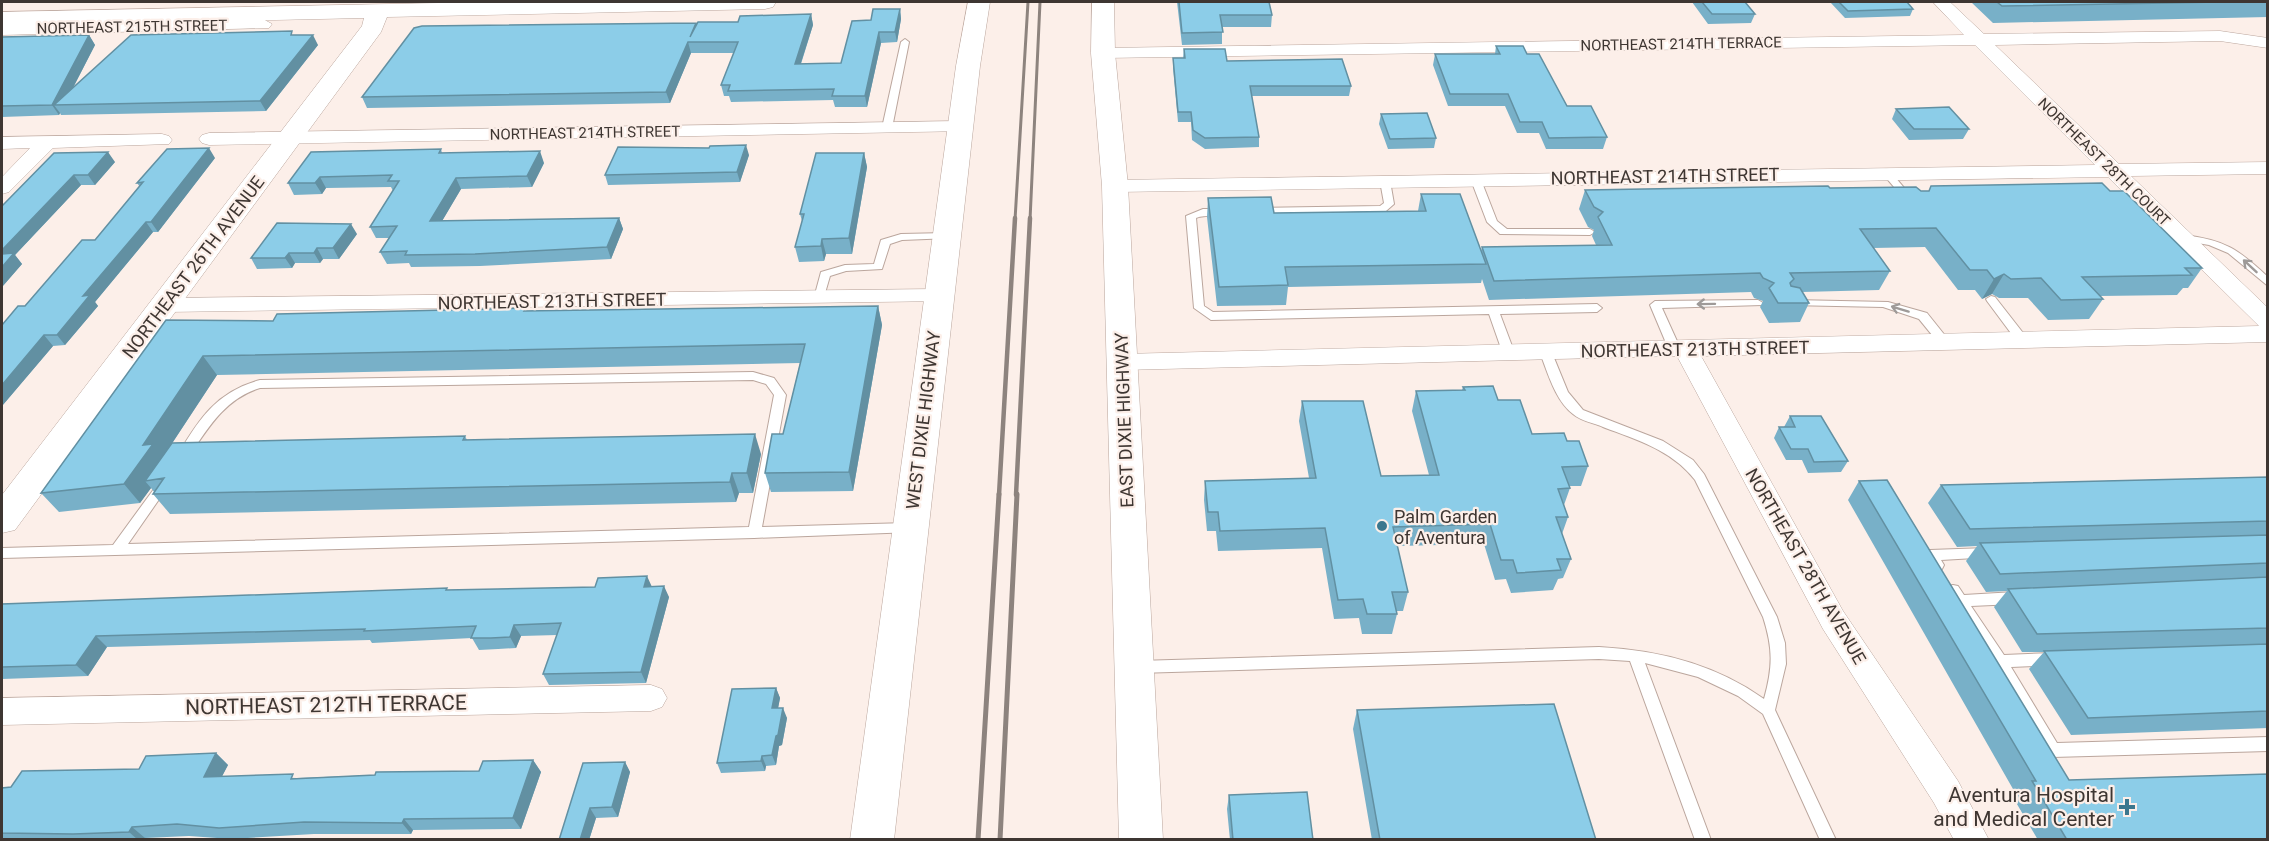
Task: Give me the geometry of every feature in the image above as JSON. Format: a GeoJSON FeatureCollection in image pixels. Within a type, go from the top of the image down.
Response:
{"type":"FeatureCollection","features":[{"type":"Feature","properties":{"kind":"street"},"geometry":{"type":"LineString","coordinates":[[2,19],[380,6],[765,2]]}},
{"type":"Feature","properties":{"kind":"street","name":"WEST DIXIE HIGHWAY"},"geometry":{"type":"LineString","coordinates":[[872,840],[909,528],[961,127],[980,2]]}},
{"type":"Feature","properties":{"kind":"street","name":"EAST DIXIE HIGHWAY"},"geometry":{"type":"LineString","coordinates":[[1103,2],[1103,54],[1115,186],[1141,840]]}},
{"type":"Feature","properties":{"kind":"street","name":"NORTHEAST 28TH COURT"},"geometry":{"type":"LineString","coordinates":[[1941,2],[2268,322]]}},
{"type":"Feature","properties":{"kind":"street","name":"NORTHEAST 26TH AVENUE"},"geometry":{"type":"LineString","coordinates":[[2,520],[373,27],[380,6]]}},
{"type":"Feature","properties":{"kind":"street","name":"NORTHEAST 215TH STREET"},"geometry":{"type":"LineString","coordinates":[[2,30],[263,24]]}},
{"type":"Feature","properties":{"kind":"street","name":"NORTHEAST 214TH TERRACE"},"geometry":{"type":"LineString","coordinates":[[1103,54],[2220,36],[2265,40]]}},
{"type":"Feature","properties":{"kind":"street","name":"NORTHEAST 214TH STREET"},"geometry":{"type":"LineString","coordinates":[[209,139],[961,127]]}},
{"type":"Feature","properties":{"kind":"street"},"geometry":{"type":"LineString","coordinates":[[2,143],[162,140]]}},
{"type":"Feature","properties":{"kind":"street"},"geometry":{"type":"LineString","coordinates":[[2,188],[48,142]]}},
{"type":"Feature","properties":{"kind":"street","name":"NORTHEAST 214TH STREET"},"geometry":{"type":"LineString","coordinates":[[1115,186],[1886,172],[2268,168]]}},
{"type":"Feature","properties":{"kind":"street","name":"NORTHEAST 214TH STREET"},"geometry":{"type":"LineString","coordinates":[[2216,170],[2268,181]]}},
{"type":"Feature","properties":{"kind":"street","name":"NORTHEAST 213TH STREET"},"geometry":{"type":"LineString","coordinates":[[165,305],[939,296]]}},
{"type":"Feature","properties":{"kind":"street","name":"NORTHEAST 213TH STREET"},"geometry":{"type":"LineString","coordinates":[[1122,362],[2268,334]]}},
{"type":"Feature","properties":{"kind":"street","name":"NORTHEAST 28TH AVENUE"},"geometry":{"type":"LineString","coordinates":[[1680,350],[1833,620],[1946,792],[1972,840]]}},
{"type":"Feature","properties":{"kind":"street","name":"NORTHEAST 212TH TERRACE"},"geometry":{"type":"LineString","coordinates":[[2,712],[651,698]]}},
{"type":"Feature","properties":{"kind":"lane"},"geometry":{"type":"LineString","coordinates":[[887,129],[905,42]]}},
{"type":"Feature","properties":{"kind":"lane"},"geometry":{"type":"LineString","coordinates":[[1886,172],[1915,206]]}},
{"type":"Feature","properties":{"kind":"lane"},"geometry":{"type":"LineString","coordinates":[[1476,180],[1492,222],[1504,232],[1590,232]]}},
{"type":"Feature","properties":{"kind":"lane"},"geometry":{"type":"LineString","coordinates":[[1250,211],[1382,209],[1389,204],[1384,181]]}},
{"type":"Feature","properties":{"kind":"lane"},"geometry":{"type":"LineString","coordinates":[[1238,211],[1203,212],[1191,216],[1199,308],[1211,316],[1597,308]]}},
{"type":"Feature","properties":{"kind":"lane"},"geometry":{"type":"LineString","coordinates":[[819,298],[825,274],[845,268],[878,267],[885,242],[901,237],[947,236]]}},
{"type":"Feature","properties":{"kind":"lane"},"geometry":{"type":"LineString","coordinates":[[2184,238],[2232,249],[2268,283]]}},
{"type":"Feature","properties":{"kind":"lane"},"geometry":{"type":"LineString","coordinates":[[1991,299],[2023,341]]}},
{"type":"Feature","properties":{"kind":"lane"},"geometry":{"type":"LineString","coordinates":[[1680,350],[1655,305],[1758,303]]}},
{"type":"Feature","properties":{"kind":"lane"},"geometry":{"type":"LineString","coordinates":[[1788,303],[1884,304],[1923,316],[1945,343]]}},
{"type":"Feature","properties":{"kind":"lane"},"geometry":{"type":"LineString","coordinates":[[1492,310],[1509,354]]}},
{"type":"Feature","properties":{"kind":"lane"},"geometry":{"type":"LineString","coordinates":[[1546,353],[1568,404],[1579,413],[1677,453],[1700,477],[1770,617],[1779,640],[1781,656],[1768,710]]}},
{"type":"Feature","properties":{"kind":"lane"},"geometry":{"type":"LineString","coordinates":[[117,550],[173,470],[195,447],[221,402],[233,393],[260,384],[739,374],[767,378],[776,386],[780,395],[766,440],[754,533]]}},
{"type":"Feature","properties":{"kind":"lane"},"geometry":{"type":"LineString","coordinates":[[2,553],[909,528]]}},
{"type":"Feature","properties":{"kind":"lane"},"geometry":{"type":"LineString","coordinates":[[2001,553],[1930,555],[2000,661],[2053,750],[2268,744]]}},
{"type":"Feature","properties":{"kind":"lane"},"geometry":{"type":"LineString","coordinates":[[1960,600],[2031,597]]}},
{"type":"Feature","properties":{"kind":"lane"},"geometry":{"type":"LineString","coordinates":[[1134,667],[1563,654],[1635,656],[1669,662],[1702,672],[1743,692],[1768,710],[1828,840]]}},
{"type":"Feature","properties":{"kind":"lane"},"geometry":{"type":"LineString","coordinates":[[1635,656],[1703,840]]}},
{"type":"Feature","properties":{"kind":"lane"},"geometry":{"type":"LineString","coordinates":[[2000,661],[2070,659]]}},
{"type":"Feature","properties":{"kind":"building"},"geometry":{"type":"Polygon","coordinates":[[[1179,2],[1269,2],[1272,15],[1220,15],[1223,32],[1182,33],[1179,2]]]}},
{"type":"Feature","properties":{"kind":"building"},"geometry":{"type":"Polygon","coordinates":[[[1702,2],[1745,2],[1755,14],[1712,14],[1702,2]]]}},
{"type":"Feature","properties":{"kind":"building"},"geometry":{"type":"Polygon","coordinates":[[[1839,2],[1907,2],[1913,9],[1848,11],[1839,2]]]}},
{"type":"Feature","properties":{"kind":"building"},"geometry":{"type":"Polygon","coordinates":[[[1997,2],[2219,2],[2002,6],[1997,2]]]}},
{"type":"Feature","properties":{"kind":"building"},"geometry":{"type":"Polygon","coordinates":[[[873,9],[900,9],[895,32],[879,32],[865,96],[832,96],[834,89],[728,91],[730,85],[721,85],[738,42],[688,42],[666,92],[362,97],[414,28],[422,26],[696,23],[690,37],[698,22],[738,22],[740,16],[811,14],[795,64],[841,63],[852,21],[871,20],[873,9]]]}},
{"type":"Feature","properties":{"kind":"building"},"geometry":{"type":"Polygon","coordinates":[[[292,31],[291,35],[313,35],[260,101],[54,105],[131,35],[292,31]]]}},
{"type":"Feature","properties":{"kind":"building"},"geometry":{"type":"Polygon","coordinates":[[[89,35],[52,105],[2,106],[2,37],[89,35]]]}},
{"type":"Feature","properties":{"kind":"building"},"geometry":{"type":"Polygon","coordinates":[[[1496,46],[1523,46],[1527,54],[1539,54],[1567,106],[1591,106],[1607,137],[1549,138],[1542,122],[1520,122],[1508,94],[1450,94],[1435,54],[1500,54],[1496,46]]]}},
{"type":"Feature","properties":{"kind":"building"},"geometry":{"type":"Polygon","coordinates":[[[1184,49],[1225,49],[1227,61],[1342,59],[1351,86],[1250,86],[1259,137],[1205,138],[1193,130],[1191,112],[1178,112],[1173,58],[1185,58],[1184,49]]]}},
{"type":"Feature","properties":{"kind":"building"},"geometry":{"type":"Polygon","coordinates":[[[1949,107],[1969,129],[1914,129],[1896,109],[1949,107]]]}},
{"type":"Feature","properties":{"kind":"building"},"geometry":{"type":"Polygon","coordinates":[[[1427,113],[1436,138],[1390,139],[1381,114],[1427,113]]]}},
{"type":"Feature","properties":{"kind":"building"},"geometry":{"type":"Polygon","coordinates":[[[746,145],[737,172],[605,175],[618,147],[709,148],[710,146],[746,145]]]}},
{"type":"Feature","properties":{"kind":"building"},"geometry":{"type":"Polygon","coordinates":[[[209,148],[151,222],[146,222],[83,296],[90,295],[57,335],[44,335],[2,385],[2,325],[18,306],[25,306],[82,240],[95,240],[143,182],[137,183],[167,149],[209,148]]]}},
{"type":"Feature","properties":{"kind":"building"},"geometry":{"type":"Polygon","coordinates":[[[441,149],[439,153],[540,151],[527,176],[456,178],[430,221],[619,218],[607,247],[475,254],[405,255],[407,251],[380,252],[397,226],[370,227],[399,181],[388,181],[392,175],[320,177],[315,183],[288,183],[311,152],[441,149]]]}},
{"type":"Feature","properties":{"kind":"building"},"geometry":{"type":"Polygon","coordinates":[[[108,152],[88,175],[74,175],[2,250],[2,206],[54,153],[108,152]]]}},
{"type":"Feature","properties":{"kind":"building"},"geometry":{"type":"Polygon","coordinates":[[[816,153],[864,153],[849,238],[822,239],[821,246],[795,247],[804,214],[800,214],[816,153]]]}},
{"type":"Feature","properties":{"kind":"building"},"geometry":{"type":"Polygon","coordinates":[[[2102,183],[2110,191],[2124,191],[2202,268],[2185,268],[2192,275],[2082,277],[2103,299],[2061,300],[2041,278],[2011,279],[2004,274],[1994,279],[1987,270],[1970,270],[1936,228],[1860,229],[1890,271],[1790,273],[1794,279],[1790,283],[1791,286],[1800,288],[1809,303],[1778,303],[1769,288],[1774,283],[1763,278],[1760,273],[1494,281],[1482,247],[1612,245],[1598,217],[1603,212],[1594,207],[1585,190],[1828,186],[1830,188],[1916,187],[1921,191],[1929,191],[1931,186],[2102,183]]]}},
{"type":"Feature","properties":{"kind":"building"},"geometry":{"type":"Polygon","coordinates":[[[1421,194],[1460,194],[1486,264],[1285,267],[1288,285],[1219,287],[1208,198],[1271,197],[1274,213],[1426,211],[1421,194]]]}},
{"type":"Feature","properties":{"kind":"building"},"geometry":{"type":"Polygon","coordinates":[[[277,223],[351,224],[333,248],[317,248],[314,253],[289,253],[285,258],[251,258],[277,223]]]}},
{"type":"Feature","properties":{"kind":"building"},"geometry":{"type":"Polygon","coordinates":[[[14,253],[2,267],[2,254],[14,253]]]}},
{"type":"Feature","properties":{"kind":"building"},"geometry":{"type":"Polygon","coordinates":[[[878,306],[849,472],[765,473],[772,434],[783,434],[805,344],[203,356],[143,445],[153,444],[124,484],[41,493],[166,320],[273,321],[277,314],[526,308],[524,311],[878,306]]]}},
{"type":"Feature","properties":{"kind":"building","name":"Palm Garden of Aventura"},"geometry":{"type":"Polygon","coordinates":[[[1493,386],[1498,400],[1520,400],[1532,434],[1564,433],[1567,441],[1579,441],[1588,466],[1562,467],[1570,488],[1558,489],[1568,517],[1556,517],[1571,559],[1557,559],[1561,570],[1517,573],[1513,560],[1501,560],[1490,524],[1393,527],[1408,592],[1392,592],[1397,614],[1367,614],[1363,599],[1338,600],[1325,528],[1220,531],[1218,512],[1208,512],[1205,481],[1316,478],[1302,401],[1363,401],[1381,476],[1439,475],[1416,391],[1465,390],[1463,387],[1493,386]]]}},
{"type":"Feature","properties":{"kind":"building"},"geometry":{"type":"Polygon","coordinates":[[[1790,416],[1821,416],[1848,461],[1814,462],[1808,449],[1791,449],[1779,427],[1795,427],[1790,416]]]}},
{"type":"Feature","properties":{"kind":"building"},"geometry":{"type":"Polygon","coordinates":[[[755,434],[747,473],[732,473],[730,482],[153,494],[164,478],[145,481],[172,443],[465,436],[463,440],[755,434]]]}},
{"type":"Feature","properties":{"kind":"building"},"geometry":{"type":"Polygon","coordinates":[[[2268,477],[2268,521],[1970,529],[1941,485],[2268,477]]]}},
{"type":"Feature","properties":{"kind":"building","name":"Aventura Hospital and Medical Center"},"geometry":{"type":"Polygon","coordinates":[[[1887,480],[2069,780],[2268,774],[2268,840],[2067,840],[2032,781],[2036,781],[1859,481],[1887,480]]]}},
{"type":"Feature","properties":{"kind":"building"},"geometry":{"type":"Polygon","coordinates":[[[2268,535],[2268,563],[2000,574],[1980,543],[2268,535]]]}},
{"type":"Feature","properties":{"kind":"building"},"geometry":{"type":"Polygon","coordinates":[[[647,576],[644,587],[664,586],[641,672],[543,674],[561,623],[514,625],[510,637],[491,638],[471,638],[476,626],[364,631],[365,629],[96,636],[76,665],[2,667],[2,604],[447,588],[446,590],[595,587],[598,578],[647,576]]]}},
{"type":"Feature","properties":{"kind":"building"},"geometry":{"type":"Polygon","coordinates":[[[2268,577],[2268,628],[2037,634],[2008,589],[2268,577]]]}},
{"type":"Feature","properties":{"kind":"building"},"geometry":{"type":"Polygon","coordinates":[[[2268,644],[2268,711],[2088,718],[2044,651],[2268,644]]]}},
{"type":"Feature","properties":{"kind":"building"},"geometry":{"type":"Polygon","coordinates":[[[776,688],[772,708],[783,708],[772,755],[762,756],[761,761],[717,763],[732,689],[776,688]]]}},
{"type":"Feature","properties":{"kind":"building"},"geometry":{"type":"Polygon","coordinates":[[[1554,704],[1596,840],[1380,840],[1357,710],[1554,704]]]}},
{"type":"Feature","properties":{"kind":"building"},"geometry":{"type":"Polygon","coordinates":[[[216,753],[204,777],[293,774],[291,779],[375,775],[376,772],[479,771],[483,761],[533,760],[513,818],[404,819],[402,823],[304,822],[219,828],[177,824],[132,827],[129,832],[2,833],[2,788],[11,787],[22,771],[139,769],[146,756],[216,753]]]}},
{"type":"Feature","properties":{"kind":"building"},"geometry":{"type":"Polygon","coordinates":[[[625,762],[612,807],[590,808],[580,840],[559,840],[583,763],[625,762]]]}},
{"type":"Feature","properties":{"kind":"building"},"geometry":{"type":"Polygon","coordinates":[[[1307,792],[1313,840],[1233,840],[1229,795],[1307,792]]]}},
{"type":"Feature","properties":{"kind":"railway"},"geometry":{"type":"LineString","coordinates":[[1015,220],[1028,2]]}},
{"type":"Feature","properties":{"kind":"railway"},"geometry":{"type":"LineString","coordinates":[[1030,220],[1040,2]]}},
{"type":"Feature","properties":{"kind":"railway"},"geometry":{"type":"LineString","coordinates":[[999,495],[1015,218]]}},
{"type":"Feature","properties":{"kind":"railway"},"geometry":{"type":"LineString","coordinates":[[1016,495],[1030,218]]}},
{"type":"Feature","properties":{"kind":"railway"},"geometry":{"type":"LineString","coordinates":[[978,840],[999,494]]}},
{"type":"Feature","properties":{"kind":"railway"},"geometry":{"type":"LineString","coordinates":[[1000,840],[1017,494]]}},
{"type":"Feature","properties":{"kind":"place","name":"Palm Garden of Aventura"},"geometry":{"type":"Point","coordinates":[1382,526]}},
{"type":"Feature","properties":{"kind":"place","name":"Aventura Hospital and Medical Center"},"geometry":{"type":"Point","coordinates":[2127,807]}}]}
